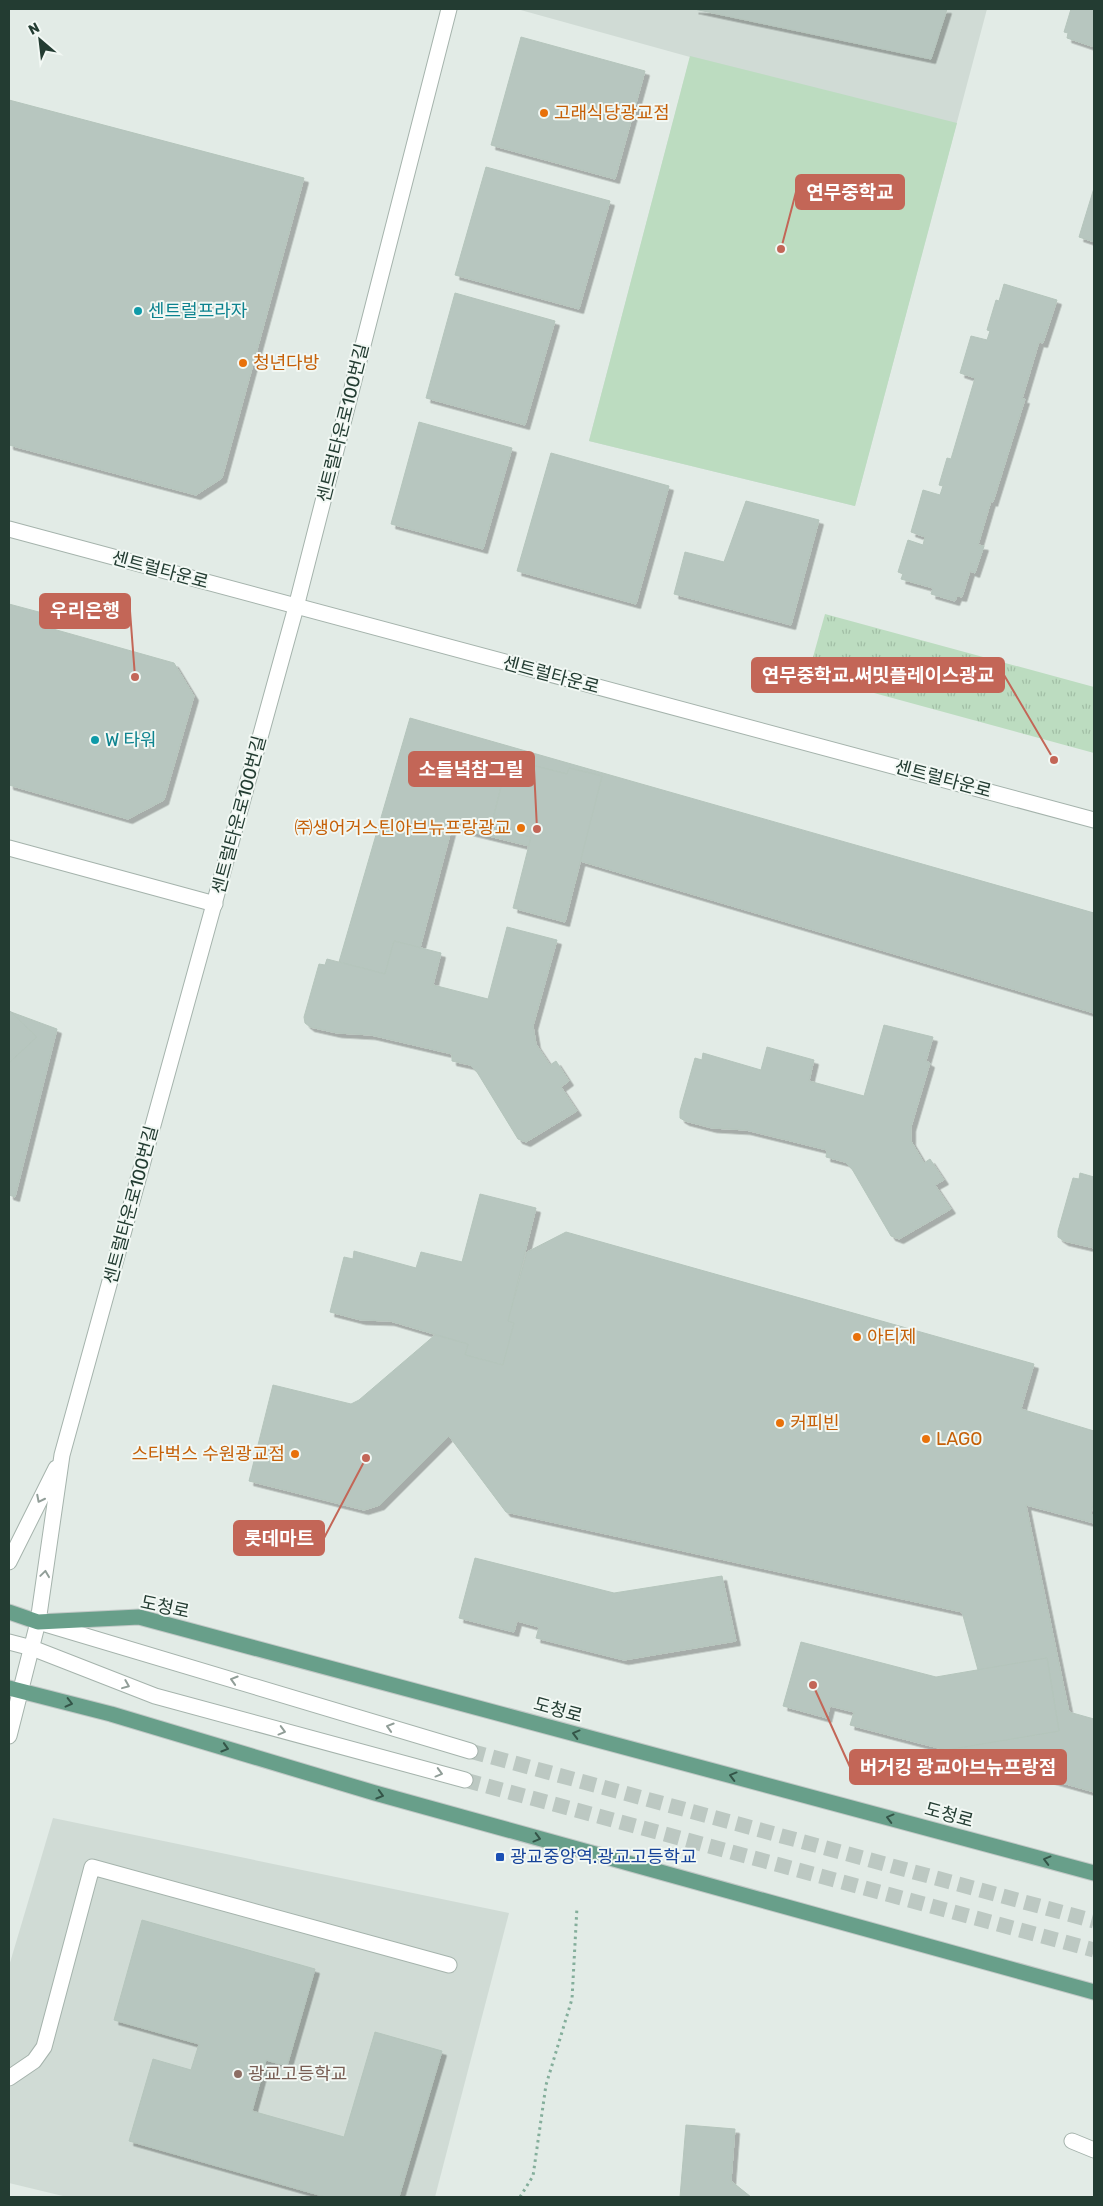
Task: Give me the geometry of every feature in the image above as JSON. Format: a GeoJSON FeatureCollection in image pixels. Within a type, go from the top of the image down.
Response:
{"type":"FeatureCollection","features":[{"type":"Feature","properties":{"kind":"main road","name":"도청로"},"geometry":{"type":"LineString","coordinates":[[9,1612],[38,1622],[139,1617],[1094,1873]]}},
{"type":"Feature","properties":{"kind":"main road"},"geometry":{"type":"LineString","coordinates":[[15,1689],[110,1714],[375,1794],[1094,1992]]}},
{"type":"Feature","properties":{"kind":"street","name":"센트럴타운로100번길"},"geometry":{"type":"LineString","coordinates":[[9,1736],[15,1689],[32,1648],[38,1622],[62,1456],[296,607],[449,9]]}},
{"type":"Feature","properties":{"kind":"street","name":"센트럴타운로"},"geometry":{"type":"LineString","coordinates":[[9,529],[1094,820]]}},
{"type":"Feature","properties":{"kind":"street"},"geometry":{"type":"LineString","coordinates":[[9,848],[215,904]]}},
{"type":"Feature","properties":{"kind":"street"},"geometry":{"type":"LineString","coordinates":[[9,1562],[62,1456]]}},
{"type":"Feature","properties":{"kind":"street"},"geometry":{"type":"LineString","coordinates":[[38,1622],[470,1751]]}},
{"type":"Feature","properties":{"kind":"street"},"geometry":{"type":"LineString","coordinates":[[9,1642],[32,1648],[155,1696],[465,1780]]}},
{"type":"Feature","properties":{"kind":"street"},"geometry":{"type":"LineString","coordinates":[[9,2078],[34,2061],[44,2047],[92,1867],[449,1965]]}},
{"type":"Feature","properties":{"kind":"street"},"geometry":{"type":"LineString","coordinates":[[1072,2141],[1094,2150]]}},
{"type":"Feature","properties":{"kind":"path"},"geometry":{"type":"LineString","coordinates":[[520,2197],[533,2176],[546,2085],[572,1998],[577,1907]]}},
{"type":"Feature","properties":{"kind":"shaded area"},"geometry":{"type":"Polygon","coordinates":[[[517,9],[987,9],[855,506],[589,441],[690,57],[517,9]]]}},
{"type":"Feature","properties":{"kind":"shaded area","name":"광교고등학교"},"geometry":{"type":"Polygon","coordinates":[[[53,1818],[509,1913],[435,2197],[67,2197],[9,2183],[9,1966],[53,1818]]]}},
{"type":"Feature","properties":{"kind":"green space"},"geometry":{"type":"Polygon","coordinates":[[[690,56],[957,123],[855,506],[589,441],[690,56]]]}},
{"type":"Feature","properties":{"kind":"green space"},"geometry":{"type":"Polygon","coordinates":[[[825,614],[1094,687],[1094,753],[808,675],[825,614]]]}},
{"type":"Feature","properties":{"kind":"building"},"geometry":{"type":"Polygon","coordinates":[[[694,9],[947,9],[931,59],[694,9]]]}},
{"type":"Feature","properties":{"kind":"building"},"geometry":{"type":"Polygon","coordinates":[[[1071,9],[1094,9],[1094,47],[1067,38],[1068,33],[1064,32],[1071,9]]]}},
{"type":"Feature","properties":{"kind":"building"},"geometry":{"type":"Polygon","coordinates":[[[521,37],[645,71],[615,179],[491,145],[521,37]]]}},
{"type":"Feature","properties":{"kind":"building","name":"센트럴프라자"},"geometry":{"type":"Polygon","coordinates":[[[9,100],[304,178],[222,478],[196,495],[9,445],[9,100]]]}},
{"type":"Feature","properties":{"kind":"building"},"geometry":{"type":"Polygon","coordinates":[[[486,167],[610,201],[579,309],[455,275],[486,167]]]}},
{"type":"Feature","properties":{"kind":"building"},"geometry":{"type":"Polygon","coordinates":[[[1094,188],[1094,242],[1079,237],[1094,188]]]}},
{"type":"Feature","properties":{"kind":"building"},"geometry":{"type":"Polygon","coordinates":[[[1004,284],[1057,300],[1043,343],[1039,342],[1022,399],[1025,399],[993,502],[991,501],[978,545],[984,546],[975,573],[970,571],[962,597],[957,596],[955,601],[931,594],[933,588],[901,579],[903,574],[898,572],[908,540],[923,545],[925,537],[911,532],[923,490],[940,495],[943,486],[939,485],[947,458],[951,459],[975,378],[960,373],[971,336],[987,340],[990,331],[987,330],[996,300],[999,301],[1004,284]]]}},
{"type":"Feature","properties":{"kind":"building"},"geometry":{"type":"Polygon","coordinates":[[[455,293],[555,321],[525,425],[426,398],[455,293]]]}},
{"type":"Feature","properties":{"kind":"building"},"geometry":{"type":"Polygon","coordinates":[[[419,422],[512,448],[483,549],[391,524],[419,422]]]}},
{"type":"Feature","properties":{"kind":"building"},"geometry":{"type":"Polygon","coordinates":[[[551,453],[669,486],[636,604],[517,571],[551,453]]]}},
{"type":"Feature","properties":{"kind":"building"},"geometry":{"type":"Polygon","coordinates":[[[746,501],[819,520],[791,625],[674,594],[685,552],[724,562],[746,501]]]}},
{"type":"Feature","properties":{"kind":"building","name":"W 타워"},"geometry":{"type":"Polygon","coordinates":[[[9,604],[50,615],[46,627],[174,663],[194,696],[164,800],[128,819],[9,785],[9,604]]]}},
{"type":"Feature","properties":{"kind":"building"},"geometry":{"type":"Polygon","coordinates":[[[410,718],[1094,913],[1094,1013],[580,861],[602,776],[569,768],[567,774],[508,759],[491,827],[531,837],[529,846],[452,827],[420,948],[394,941],[385,974],[339,962],[410,718]]]}},
{"type":"Feature","properties":{"kind":"building"},"geometry":{"type":"Polygon","coordinates":[[[508,759],[567,774],[569,768],[602,776],[565,922],[513,908],[531,837],[491,827],[508,759]]]}},
{"type":"Feature","properties":{"kind":"building"},"geometry":{"type":"Polygon","coordinates":[[[507,927],[557,940],[533,1026],[536,1044],[550,1065],[556,1061],[569,1081],[561,1087],[577,1111],[526,1142],[518,1139],[477,1072],[470,1065],[452,1061],[452,1054],[371,1035],[337,1033],[310,1027],[305,1023],[304,1017],[319,964],[325,965],[327,959],[385,974],[394,941],[441,953],[433,985],[488,999],[507,927]]]}},
{"type":"Feature","properties":{"kind":"building"},"geometry":{"type":"Polygon","coordinates":[[[9,1010],[37,1037],[9,1063],[9,1010]]]}},
{"type":"Feature","properties":{"kind":"building"},"geometry":{"type":"Polygon","coordinates":[[[11,1012],[57,1029],[15,1197],[9,1195],[9,1063],[37,1037],[11,1012]]]}},
{"type":"Feature","properties":{"kind":"building"},"geometry":{"type":"Polygon","coordinates":[[[884,1025],[933,1037],[926,1061],[930,1063],[911,1127],[911,1141],[924,1163],[930,1159],[944,1180],[935,1185],[951,1209],[899,1239],[891,1236],[852,1169],[845,1162],[826,1157],[827,1150],[746,1130],[712,1128],[680,1118],[680,1111],[695,1058],[702,1060],[703,1053],[761,1070],[767,1047],[814,1060],[809,1081],[864,1096],[884,1025]]]}},
{"type":"Feature","properties":{"kind":"building"},"geometry":{"type":"Polygon","coordinates":[[[1080,1173],[1094,1177],[1094,1248],[1064,1241],[1058,1237],[1073,1178],[1079,1179],[1080,1173]]]}},
{"type":"Feature","properties":{"kind":"building"},"geometry":{"type":"Polygon","coordinates":[[[480,1194],[536,1208],[508,1321],[514,1323],[503,1365],[465,1355],[468,1344],[390,1321],[361,1320],[330,1312],[344,1257],[353,1259],[354,1251],[416,1268],[421,1252],[462,1262],[480,1194]]]}},
{"type":"Feature","properties":{"kind":"building"},"geometry":{"type":"Polygon","coordinates":[[[566,1232],[1034,1364],[1021,1409],[1094,1431],[1094,1500],[1091,1514],[1094,1515],[1094,1523],[1026,1505],[1069,1712],[1094,1719],[1094,1792],[946,1750],[1059,1731],[1047,1658],[978,1670],[962,1612],[506,1512],[449,1436],[380,1505],[364,1510],[249,1481],[273,1385],[351,1404],[359,1400],[435,1335],[468,1344],[465,1355],[503,1365],[514,1323],[508,1321],[527,1252],[566,1232]]]}},
{"type":"Feature","properties":{"kind":"building"},"geometry":{"type":"Polygon","coordinates":[[[475,1558],[614,1593],[722,1576],[736,1641],[624,1660],[536,1638],[539,1627],[517,1621],[514,1632],[459,1618],[475,1558]]]}},
{"type":"Feature","properties":{"kind":"building"},"geometry":{"type":"Polygon","coordinates":[[[801,1642],[936,1677],[1047,1658],[1059,1731],[946,1750],[850,1725],[854,1712],[830,1706],[827,1718],[783,1706],[801,1642]]]}},
{"type":"Feature","properties":{"kind":"building"},"geometry":{"type":"Polygon","coordinates":[[[142,1920],[315,1969],[287,2066],[266,2060],[252,2111],[344,2137],[375,2032],[442,2051],[399,2197],[326,2197],[129,2141],[153,2059],[191,2070],[199,2044],[114,2020],[142,1920]]]}},
{"type":"Feature","properties":{"kind":"building"},"geometry":{"type":"Polygon","coordinates":[[[686,2125],[735,2129],[731,2181],[751,2197],[680,2197],[686,2125]]]}},
{"type":"Feature","properties":{"kind":"tunnel"},"geometry":{"type":"LineString","coordinates":[[470,1751],[1094,1921]]}},
{"type":"Feature","properties":{"kind":"tunnel"},"geometry":{"type":"LineString","coordinates":[[465,1780],[1094,1950]]}},
{"type":"Feature","properties":{"kind":"place","name":"고래식당광교점"},"geometry":{"type":"Point","coordinates":[544,113]}},
{"type":"Feature","properties":{"kind":"place","name":"연무중학교"},"geometry":{"type":"Point","coordinates":[781,249]}},
{"type":"Feature","properties":{"kind":"place","name":"센트럴프라자"},"geometry":{"type":"Point","coordinates":[138,311]}},
{"type":"Feature","properties":{"kind":"place","name":"청년다방"},"geometry":{"type":"Point","coordinates":[243,363]}},
{"type":"Feature","properties":{"kind":"place","name":"우리은행"},"geometry":{"type":"Point","coordinates":[135,677]}},
{"type":"Feature","properties":{"kind":"place","name":"W 타워"},"geometry":{"type":"Point","coordinates":[95,740]}},
{"type":"Feature","properties":{"kind":"place","name":"연무중학교.써밋플레이스광교"},"geometry":{"type":"Point","coordinates":[1054,760]}},
{"type":"Feature","properties":{"kind":"place","name":"㈜생어거스틴아브뉴프랑광교"},"geometry":{"type":"Point","coordinates":[521,828]}},
{"type":"Feature","properties":{"kind":"place","name":"소들녘참그릴"},"geometry":{"type":"Point","coordinates":[537,829]}},
{"type":"Feature","properties":{"kind":"place","name":"아티제"},"geometry":{"type":"Point","coordinates":[857,1337]}},
{"type":"Feature","properties":{"kind":"place","name":"커피빈"},"geometry":{"type":"Point","coordinates":[780,1423]}},
{"type":"Feature","properties":{"kind":"place","name":"LAGO"},"geometry":{"type":"Point","coordinates":[926,1439]}},
{"type":"Feature","properties":{"kind":"place","name":"스타벅스 수원광교점"},"geometry":{"type":"Point","coordinates":[295,1454]}},
{"type":"Feature","properties":{"kind":"place","name":"롯데마트"},"geometry":{"type":"Point","coordinates":[366,1458]}},
{"type":"Feature","properties":{"kind":"place","name":"버거킹 광교아브뉴프랑점"},"geometry":{"type":"Point","coordinates":[813,1685]}},
{"type":"Feature","properties":{"kind":"place","name":"광교중앙역.광교고등학교"},"geometry":{"type":"Point","coordinates":[500,1857]}},
{"type":"Feature","properties":{"kind":"place","name":"광교고등학교"},"geometry":{"type":"Point","coordinates":[238,2074]}}]}
